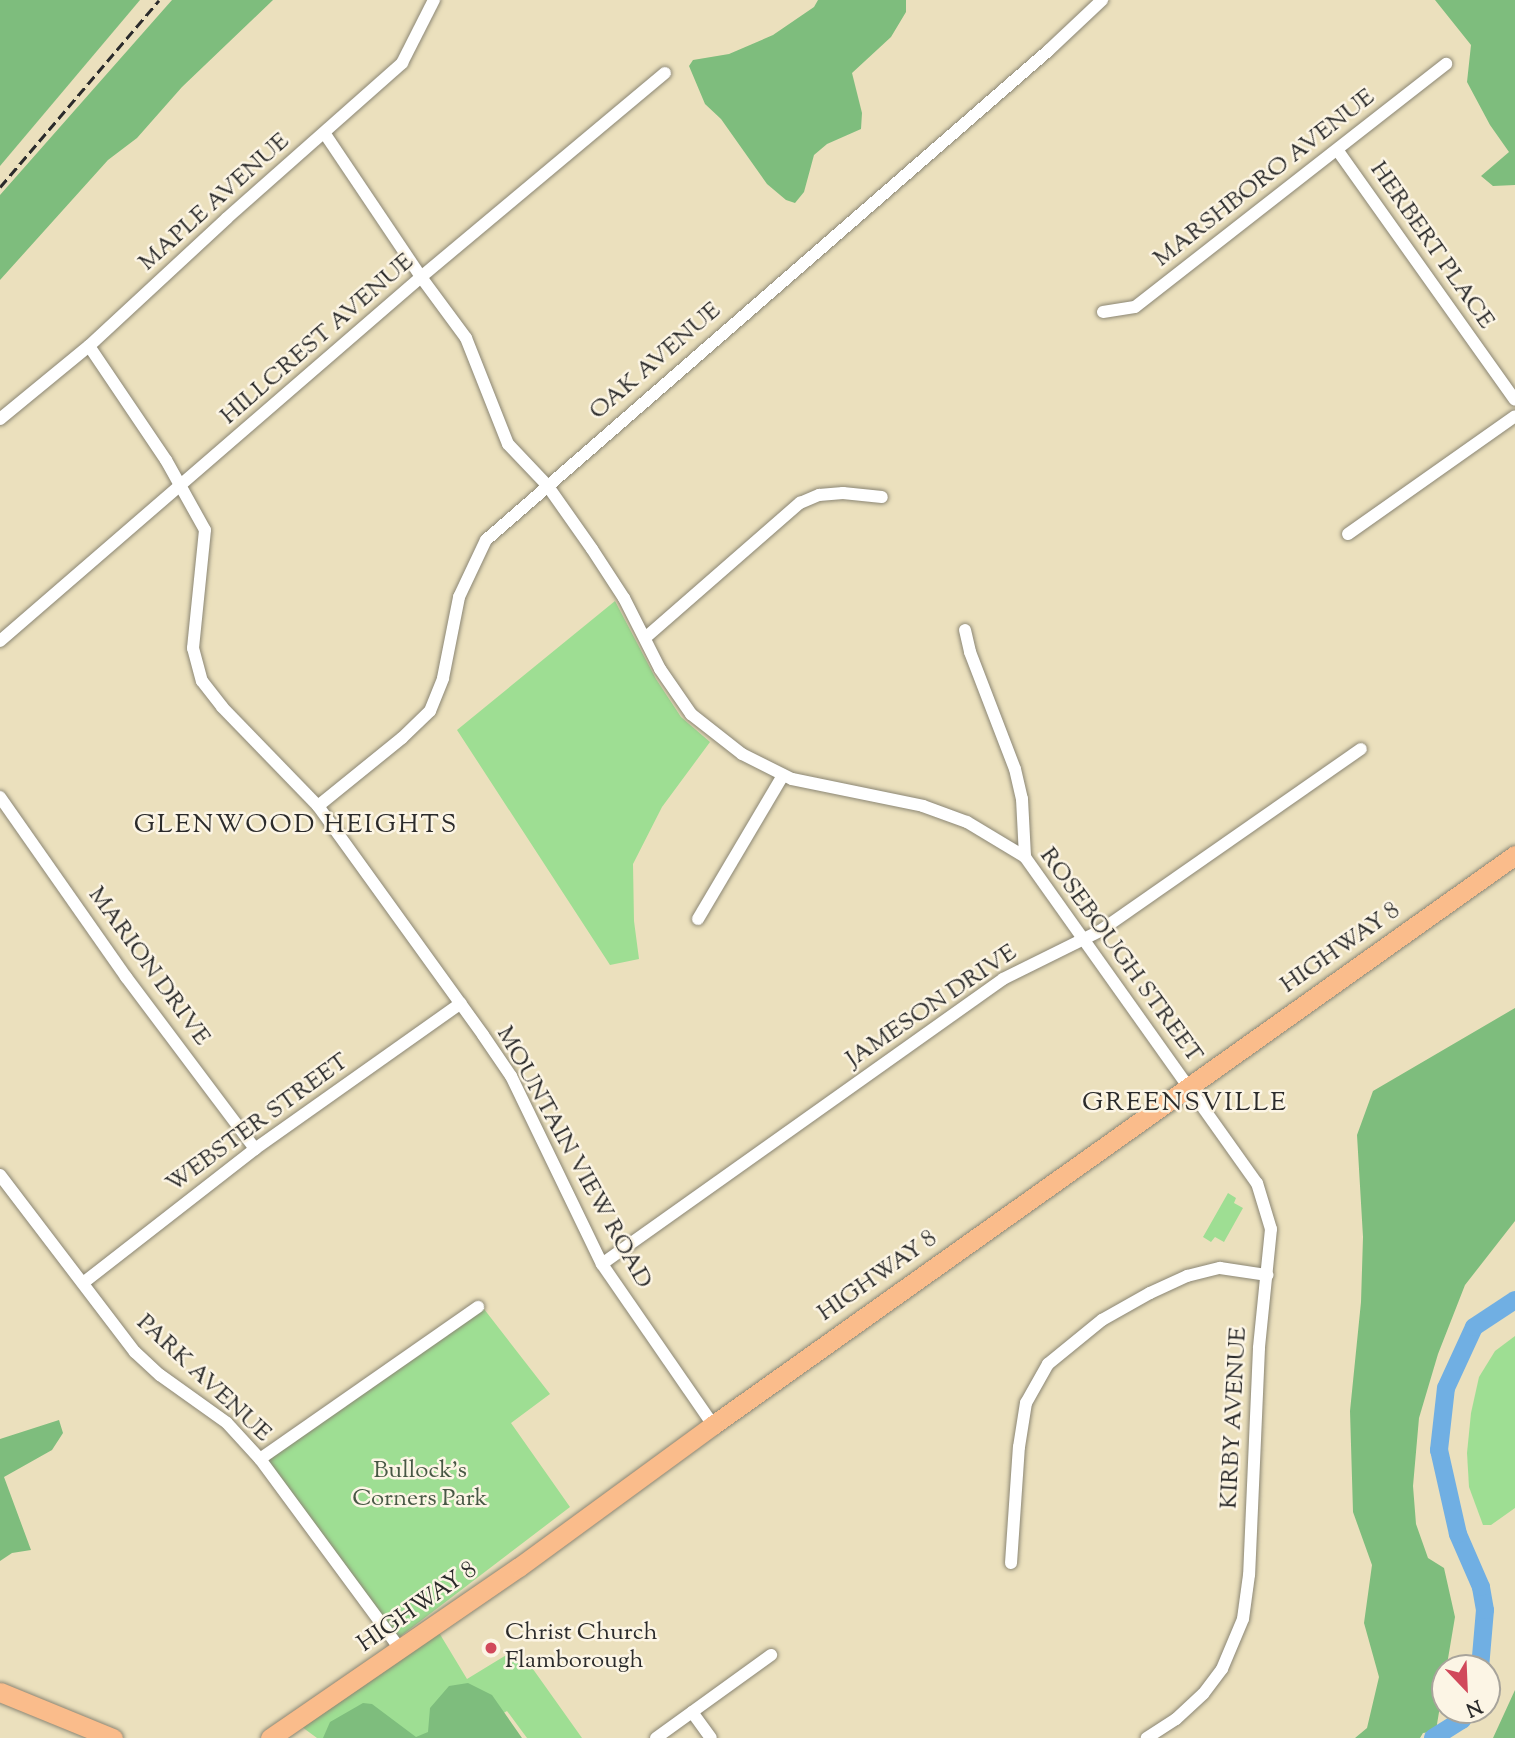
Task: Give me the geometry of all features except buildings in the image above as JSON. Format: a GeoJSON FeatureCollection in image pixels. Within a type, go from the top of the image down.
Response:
{"type":"FeatureCollection","features":[{"type":"Feature","properties":{"kind":"main road","name":"HIGHWAY 8"},"geometry":{"type":"LineString","coordinates":[[270,1738],[401,1650],[1515,855]]}},
{"type":"Feature","properties":{"kind":"main road"},"geometry":{"type":"LineString","coordinates":[[0,1692],[113,1738]]}},
{"type":"Feature","properties":{"kind":"street","name":"MAPLE AVENUE"},"geometry":{"type":"LineString","coordinates":[[0,419],[89,346],[226,218],[325,134],[402,63],[434,0]]}},
{"type":"Feature","properties":{"kind":"street","name":"OAK AVENUE"},"geometry":{"type":"LineString","coordinates":[[318,806],[402,738],[430,711],[443,678],[459,597],[472,564],[486,540],[1049,50],[1102,0]]}},
{"type":"Feature","properties":{"kind":"street","name":"MARSHBORO AVENUE"},"geometry":{"type":"LineString","coordinates":[[1103,312],[1135,307],[1446,64]]}},
{"type":"Feature","properties":{"kind":"street","name":"HILLCREST AVENUE"},"geometry":{"type":"LineString","coordinates":[[0,640],[182,486],[421,277],[665,73]]}},
{"type":"Feature","properties":{"kind":"street","name":"ROSEBOUGH STREET"},"geometry":{"type":"LineString","coordinates":[[325,134],[421,277],[466,338],[508,444],[547,485],[592,549],[645,638],[660,669],[691,714],[742,754],[783,775],[829,790],[934,810],[967,822],[1025,857],[1189,1086]]}},
{"type":"Feature","properties":{"kind":"street","name":"HERBERT PLACE"},"geometry":{"type":"LineString","coordinates":[[1338,150],[1515,400]]}},
{"type":"Feature","properties":{"kind":"street","name":"MOUNTAIN VIEW ROAD"},"geometry":{"type":"LineString","coordinates":[[89,346],[182,486],[205,530],[193,648],[202,681],[222,707],[318,806],[461,1003],[511,1076],[602,1264],[713,1425]]}},
{"type":"Feature","properties":{"kind":"street"},"geometry":{"type":"LineString","coordinates":[[1349,534],[1515,416]]}},
{"type":"Feature","properties":{"kind":"street"},"geometry":{"type":"LineString","coordinates":[[645,638],[800,503],[819,495],[831,494],[882,497]]}},
{"type":"Feature","properties":{"kind":"street"},"geometry":{"type":"LineString","coordinates":[[965,630],[970,652],[1015,769],[1022,799],[1025,857]]}},
{"type":"Feature","properties":{"kind":"street","name":"JAMESON DRIVE"},"geometry":{"type":"LineString","coordinates":[[602,1264],[1003,979],[1084,937],[1100,932],[1361,749]]}},
{"type":"Feature","properties":{"kind":"street"},"geometry":{"type":"LineString","coordinates":[[698,919],[783,775]]}},
{"type":"Feature","properties":{"kind":"street"},"geometry":{"type":"LineString","coordinates":[[0,797],[4,811]]}},
{"type":"Feature","properties":{"kind":"street","name":"MARION DRIVE"},"geometry":{"type":"LineString","coordinates":[[4,811],[255,1149]]}},
{"type":"Feature","properties":{"kind":"street","name":"WEBSTER STREET"},"geometry":{"type":"LineString","coordinates":[[83,1283],[255,1149],[461,1003]]}},
{"type":"Feature","properties":{"kind":"street","name":"KIRBY AVENUE"},"geometry":{"type":"LineString","coordinates":[[1147,1738],[1177,1719],[1203,1694],[1222,1669],[1244,1619],[1249,1575],[1259,1348],[1271,1230],[1257,1183],[1189,1086]]}},
{"type":"Feature","properties":{"kind":"street","name":"PARK AVENUE"},"geometry":{"type":"LineString","coordinates":[[0,1175],[135,1352],[160,1375],[227,1423],[260,1460],[401,1650]]}},
{"type":"Feature","properties":{"kind":"street"},"geometry":{"type":"LineString","coordinates":[[1011,1563],[1019,1447],[1026,1403],[1048,1364],[1102,1320],[1187,1276],[1220,1268],[1267,1275]]}},
{"type":"Feature","properties":{"kind":"street"},"geometry":{"type":"LineString","coordinates":[[260,1460],[478,1307]]}},
{"type":"Feature","properties":{"kind":"street"},"geometry":{"type":"LineString","coordinates":[[656,1738],[771,1655]]}},
{"type":"Feature","properties":{"kind":"street"},"geometry":{"type":"LineString","coordinates":[[692,1712],[711,1738]]}},
{"type":"Feature","properties":{"kind":"green space"},"geometry":{"type":"Polygon","coordinates":[[[0,0],[140,0],[0,166],[0,0]]]}},
{"type":"Feature","properties":{"kind":"green space"},"geometry":{"type":"Polygon","coordinates":[[[172,0],[273,0],[182,87],[137,138],[108,160],[0,280],[0,195],[172,0]]]}},
{"type":"Feature","properties":{"kind":"green space"},"geometry":{"type":"Polygon","coordinates":[[[818,0],[906,0],[906,12],[891,37],[852,73],[862,113],[861,129],[827,144],[814,155],[804,192],[795,203],[786,200],[767,184],[721,119],[705,104],[689,66],[693,60],[729,54],[773,35],[814,7],[818,0]]]}},
{"type":"Feature","properties":{"kind":"green space"},"geometry":{"type":"Polygon","coordinates":[[[1435,0],[1515,0],[1515,185],[1493,186],[1481,176],[1509,152],[1490,125],[1467,82],[1471,45],[1435,0]]]}},
{"type":"Feature","properties":{"kind":"green space"},"geometry":{"type":"Polygon","coordinates":[[[615,601],[656,679],[681,717],[710,742],[662,807],[633,864],[634,921],[639,959],[610,965],[457,730],[615,601]]]}},
{"type":"Feature","properties":{"kind":"green space"},"geometry":{"type":"Polygon","coordinates":[[[1515,1008],[1515,1221],[1465,1285],[1438,1354],[1419,1418],[1413,1486],[1416,1524],[1428,1558],[1444,1568],[1455,1617],[1449,1654],[1431,1654],[1431,1724],[1437,1724],[1435,1736],[1431,1732],[1423,1733],[1420,1738],[1355,1738],[1367,1728],[1379,1677],[1364,1623],[1372,1565],[1353,1512],[1350,1411],[1361,1302],[1363,1237],[1357,1135],[1373,1091],[1515,1008]]]}},
{"type":"Feature","properties":{"kind":"green space"},"geometry":{"type":"Polygon","coordinates":[[[1228,1193],[1236,1198],[1234,1203],[1243,1208],[1224,1242],[1215,1237],[1211,1242],[1203,1237],[1228,1193]]]}},
{"type":"Feature","properties":{"kind":"green space","name":"Bullock's Corners Park"},"geometry":{"type":"Polygon","coordinates":[[[484,1309],[550,1394],[511,1423],[570,1507],[397,1639],[267,1461],[484,1309]]]}},
{"type":"Feature","properties":{"kind":"green space"},"geometry":{"type":"Polygon","coordinates":[[[1515,1336],[1515,1508],[1491,1525],[1483,1525],[1469,1487],[1467,1453],[1471,1413],[1479,1377],[1495,1351],[1515,1336]]]}},
{"type":"Feature","properties":{"kind":"green space"},"geometry":{"type":"Polygon","coordinates":[[[59,1420],[63,1433],[52,1450],[4,1477],[31,1550],[12,1553],[0,1561],[0,1439],[59,1420]]]}},
{"type":"Feature","properties":{"kind":"green space"},"geometry":{"type":"Polygon","coordinates":[[[438,1631],[467,1679],[518,1648],[582,1738],[527,1738],[507,1711],[461,1738],[317,1738],[302,1727],[438,1631]]]}},
{"type":"Feature","properties":{"kind":"green space"},"geometry":{"type":"Polygon","coordinates":[[[468,1683],[492,1695],[522,1738],[323,1738],[330,1722],[363,1703],[372,1704],[416,1737],[428,1732],[430,1708],[449,1686],[468,1683]]]}},
{"type":"Feature","properties":{"kind":"green space"},"geometry":{"type":"Polygon","coordinates":[[[1515,1690],[1515,1738],[1493,1738],[1515,1690]]]}},
{"type":"Feature","properties":{"kind":"waterway"},"geometry":{"type":"LineString","coordinates":[[1481,1654],[1485,1610],[1481,1587],[1458,1534],[1439,1450],[1446,1388],[1474,1327],[1515,1300]]}},
{"type":"Feature","properties":{"kind":"waterway"},"geometry":{"type":"LineString","coordinates":[[1433,1738],[1456,1724]]}},
{"type":"Feature","properties":{"kind":"railway"},"geometry":{"type":"LineString","coordinates":[[0,187],[159,0]]}},
{"type":"Feature","properties":{"kind":"place","name":"Christ Church Flamborough"},"geometry":{"type":"Point","coordinates":[491,1648]}},
{"type":"Feature","properties":{"kind":"district","name":"GLENWOOD HEIGHTS"},"geometry":{"type":"Point","coordinates":[296,826]}},
{"type":"Feature","properties":{"kind":"district","name":"GREENSVILLE"},"geometry":{"type":"Point","coordinates":[1185,1104]}}]}
